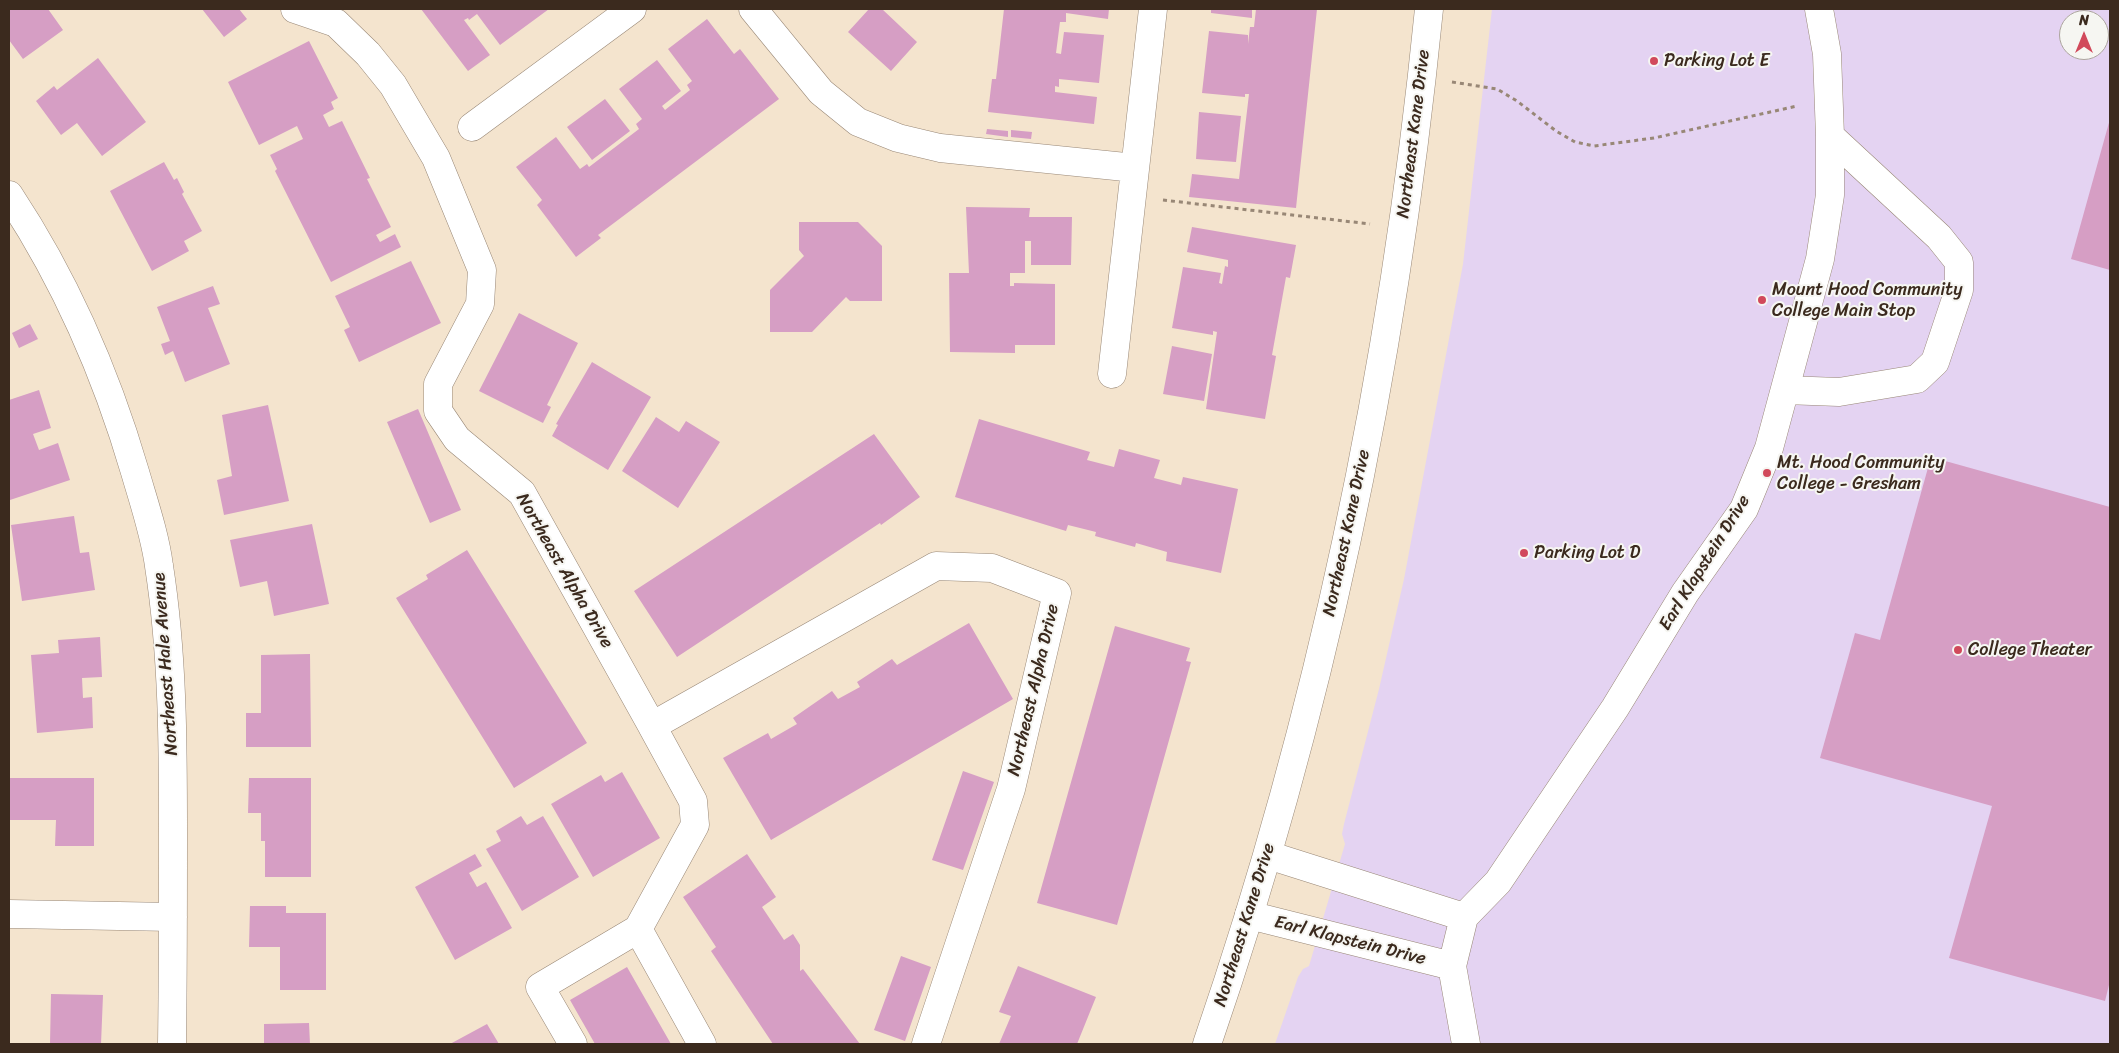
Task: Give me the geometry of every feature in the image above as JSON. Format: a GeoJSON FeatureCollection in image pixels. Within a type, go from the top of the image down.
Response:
{"type":"FeatureCollection","features":[{"type":"Feature","properties":{"kind":"main road","name":"Northeast Alpha Drive"},"geometry":{"type":"LineString","coordinates":[[295,9],[336,23],[368,54],[393,85],[436,158],[482,270],[480,304],[438,384],[438,411],[457,439],[522,492],[693,801],[695,826],[638,930]]}},
{"type":"Feature","properties":{"kind":"main road"},"geometry":{"type":"LineString","coordinates":[[472,127],[632,9]]}},
{"type":"Feature","properties":{"kind":"main road"},"geometry":{"type":"LineString","coordinates":[[753,9],[821,92],[858,122],[898,138],[940,148],[1135,168]]}},
{"type":"Feature","properties":{"kind":"main road"},"geometry":{"type":"LineString","coordinates":[[1112,374],[1153,9]]}},
{"type":"Feature","properties":{"kind":"main road","name":"Northeast Kane Drive"},"geometry":{"type":"LineString","coordinates":[[1207,1044],[1268,855],[1327,629],[1346,546],[1375,397],[1402,227],[1422,78],[1428,9]]}},
{"type":"Feature","properties":{"kind":"main road","name":"Earl Klapstein Drive"},"geometry":{"type":"LineString","coordinates":[[1464,917],[1498,882],[1615,708],[1685,593],[1744,510],[1769,448],[1820,259],[1830,195],[1830,104],[1827,54],[1819,9]]}},
{"type":"Feature","properties":{"kind":"main road"},"geometry":{"type":"LineString","coordinates":[[1785,390],[1838,392],[1917,379],[1936,362],[1959,290],[1959,262],[1939,237],[1830,136]]}},
{"type":"Feature","properties":{"kind":"main road","name":"Northeast Hale Avenue"},"geometry":{"type":"LineString","coordinates":[[9,195],[34,234],[69,296],[97,360],[121,425],[144,501],[159,564],[168,638],[174,720],[172,1044]]}},
{"type":"Feature","properties":{"kind":"main road","name":"Northeast Alpha Drive"},"geometry":{"type":"LineString","coordinates":[[652,726],[936,566],[992,568],[1056,593],[1011,789],[926,1044]]}},
{"type":"Feature","properties":{"kind":"main road"},"geometry":{"type":"LineString","coordinates":[[1268,855],[1464,917],[1452,966],[1466,1044]]}},
{"type":"Feature","properties":{"kind":"main road"},"geometry":{"type":"LineString","coordinates":[[9,914],[173,917]]}},
{"type":"Feature","properties":{"kind":"main road","name":"Earl Klapstein Drive"},"geometry":{"type":"LineString","coordinates":[[1249,915],[1452,966]]}},
{"type":"Feature","properties":{"kind":"main road"},"geometry":{"type":"LineString","coordinates":[[572,1044],[540,987],[638,930],[702,1044]]}},
{"type":"Feature","properties":{"kind":"path"},"geometry":{"type":"LineString","coordinates":[[1422,78],[1497,89],[1517,100],[1556,132],[1575,142],[1594,146],[1654,138],[1771,110],[1830,104]]}},
{"type":"Feature","properties":{"kind":"path"},"geometry":{"type":"LineString","coordinates":[[1132,196],[1402,227]]}},
{"type":"Feature","properties":{"kind":"shaded area","name":"Mt. Hood Community College - Gresham"},"geometry":{"type":"Polygon","coordinates":[[[1492,9],[2110,9],[2110,1044],[1275,1044],[1298,977],[1303,969],[1309,966],[1345,844],[1342,834],[1344,824],[1379,689],[1404,579],[1463,264],[1492,9]]]}},
{"type":"Feature","properties":{"kind":"building"},"geometry":{"type":"Polygon","coordinates":[[[9,9],[48,9],[63,30],[23,59],[9,40],[9,9]]]}},
{"type":"Feature","properties":{"kind":"building"},"geometry":{"type":"Polygon","coordinates":[[[202,9],[239,9],[247,19],[224,37],[202,9]]]}},
{"type":"Feature","properties":{"kind":"building"},"geometry":{"type":"Polygon","coordinates":[[[421,9],[549,9],[500,45],[477,14],[469,20],[468,18],[464,20],[490,55],[468,71],[421,9]]]}},
{"type":"Feature","properties":{"kind":"building"},"geometry":{"type":"Polygon","coordinates":[[[869,9],[882,9],[917,42],[891,71],[848,32],[869,9]]]}},
{"type":"Feature","properties":{"kind":"building"},"geometry":{"type":"Polygon","coordinates":[[[1004,9],[1109,9],[1108,19],[1066,13],[1066,22],[1060,22],[1056,53],[1061,54],[1064,32],[1104,35],[1099,83],[1059,79],[1059,87],[1055,86],[1055,92],[1097,97],[1094,124],[988,112],[992,79],[996,79],[1004,9]]]}},
{"type":"Feature","properties":{"kind":"building"},"geometry":{"type":"Polygon","coordinates":[[[1211,9],[1252,9],[1252,18],[1211,13],[1211,9]]]}},
{"type":"Feature","properties":{"kind":"building"},"geometry":{"type":"Polygon","coordinates":[[[1256,9],[1317,9],[1296,208],[1189,197],[1192,174],[1239,179],[1249,94],[1245,94],[1245,97],[1202,93],[1209,31],[1248,35],[1248,44],[1250,27],[1254,27],[1256,9]]]}},
{"type":"Feature","properties":{"kind":"building"},"geometry":{"type":"Polygon","coordinates":[[[707,19],[734,54],[740,49],[779,99],[598,235],[601,238],[576,257],[537,205],[542,200],[516,167],[556,137],[580,169],[587,164],[589,167],[639,129],[636,124],[642,119],[619,89],[657,60],[681,91],[662,106],[665,110],[690,90],[687,85],[692,81],[668,49],[707,19]]]}},
{"type":"Feature","properties":{"kind":"building"},"geometry":{"type":"Polygon","coordinates":[[[309,41],[338,98],[331,102],[334,109],[323,115],[329,127],[342,121],[370,178],[367,179],[391,227],[376,235],[380,242],[395,234],[401,247],[331,282],[275,171],[277,169],[270,155],[303,139],[297,126],[259,145],[228,82],[309,41]]]}},
{"type":"Feature","properties":{"kind":"building"},"geometry":{"type":"Polygon","coordinates":[[[98,58],[146,122],[102,156],[77,123],[61,135],[36,101],[54,86],[57,90],[98,58]]]}},
{"type":"Feature","properties":{"kind":"building"},"geometry":{"type":"Polygon","coordinates":[[[605,99],[630,131],[592,160],[567,127],[605,99]]]}},
{"type":"Feature","properties":{"kind":"building"},"geometry":{"type":"Polygon","coordinates":[[[1199,112],[1241,116],[1236,162],[1196,159],[1199,112]]]}},
{"type":"Feature","properties":{"kind":"building"},"geometry":{"type":"Polygon","coordinates":[[[2110,119],[2110,270],[2071,259],[2110,119]]]}},
{"type":"Feature","properties":{"kind":"building"},"geometry":{"type":"Polygon","coordinates":[[[987,129],[1008,131],[1008,137],[986,134],[987,129]]]}},
{"type":"Feature","properties":{"kind":"building"},"geometry":{"type":"Polygon","coordinates":[[[1011,130],[1032,132],[1031,139],[1011,137],[1011,130]]]}},
{"type":"Feature","properties":{"kind":"building"},"geometry":{"type":"Polygon","coordinates":[[[164,162],[174,180],[177,178],[184,192],[182,194],[202,231],[184,241],[189,251],[152,271],[110,191],[164,162]]]}},
{"type":"Feature","properties":{"kind":"building"},"geometry":{"type":"Polygon","coordinates":[[[966,207],[1030,208],[1029,217],[1072,217],[1071,265],[1031,265],[1031,241],[1025,241],[1025,273],[1010,273],[1010,286],[1014,286],[1014,283],[1055,284],[1055,345],[1015,345],[1015,353],[950,352],[949,273],[969,273],[966,207]]]}},
{"type":"Feature","properties":{"kind":"building"},"geometry":{"type":"Polygon","coordinates":[[[799,222],[858,222],[882,246],[882,301],[850,301],[846,297],[812,332],[770,332],[770,290],[804,256],[799,250],[799,222]]]}},
{"type":"Feature","properties":{"kind":"building"},"geometry":{"type":"Polygon","coordinates":[[[1192,227],[1296,245],[1290,278],[1286,277],[1272,355],[1276,356],[1265,419],[1206,409],[1217,332],[1213,331],[1213,335],[1172,328],[1183,267],[1221,273],[1219,283],[1222,284],[1225,266],[1228,267],[1228,260],[1187,252],[1192,227]]]}},
{"type":"Feature","properties":{"kind":"building"},"geometry":{"type":"Polygon","coordinates":[[[411,261],[441,323],[359,362],[344,330],[350,327],[335,296],[411,261]]]}},
{"type":"Feature","properties":{"kind":"building"},"geometry":{"type":"Polygon","coordinates":[[[213,286],[220,304],[208,308],[230,364],[185,382],[173,351],[165,355],[161,344],[170,341],[157,307],[213,286]]]}},
{"type":"Feature","properties":{"kind":"building"},"geometry":{"type":"Polygon","coordinates":[[[519,313],[578,343],[547,405],[551,407],[543,423],[479,391],[519,313]]]}},
{"type":"Feature","properties":{"kind":"building"},"geometry":{"type":"Polygon","coordinates":[[[30,324],[38,339],[19,348],[12,333],[30,324]]]}},
{"type":"Feature","properties":{"kind":"building"},"geometry":{"type":"Polygon","coordinates":[[[1172,346],[1212,354],[1204,401],[1163,394],[1172,346]]]}},
{"type":"Feature","properties":{"kind":"building"},"geometry":{"type":"Polygon","coordinates":[[[592,362],[651,397],[608,470],[552,436],[558,425],[556,424],[592,362]]]}},
{"type":"Feature","properties":{"kind":"building"},"geometry":{"type":"Polygon","coordinates":[[[39,390],[51,428],[33,434],[39,450],[58,443],[70,480],[10,500],[9,400],[39,390]]]}},
{"type":"Feature","properties":{"kind":"building"},"geometry":{"type":"Polygon","coordinates":[[[268,405],[289,501],[224,515],[217,480],[232,476],[222,415],[268,405]]]}},
{"type":"Feature","properties":{"kind":"building"},"geometry":{"type":"Polygon","coordinates":[[[418,409],[461,510],[430,523],[387,422],[418,409]]]}},
{"type":"Feature","properties":{"kind":"building"},"geometry":{"type":"Polygon","coordinates":[[[656,417],[679,432],[686,421],[720,442],[678,508],[622,471],[656,417]]]}},
{"type":"Feature","properties":{"kind":"building"},"geometry":{"type":"Polygon","coordinates":[[[979,419],[1090,452],[1087,460],[1114,467],[1119,449],[1160,460],[1154,478],[1181,485],[1183,477],[1238,489],[1221,573],[1166,561],[1167,552],[1136,543],[1135,547],[1095,536],[1096,532],[1068,525],[1066,531],[955,497],[979,419]]]}},
{"type":"Feature","properties":{"kind":"building"},"geometry":{"type":"Polygon","coordinates":[[[874,434],[920,497],[881,525],[880,523],[677,657],[634,591],[874,434]]]}},
{"type":"Feature","properties":{"kind":"building"},"geometry":{"type":"Polygon","coordinates":[[[1931,457],[2110,507],[2110,981],[2105,1001],[1949,958],[1992,806],[1820,758],[1855,633],[1880,640],[1931,457]]]}},
{"type":"Feature","properties":{"kind":"building"},"geometry":{"type":"Polygon","coordinates":[[[74,516],[80,553],[89,552],[95,590],[22,601],[11,525],[74,516]]]}},
{"type":"Feature","properties":{"kind":"building"},"geometry":{"type":"Polygon","coordinates":[[[312,524],[329,604],[274,616],[267,581],[240,587],[230,540],[312,524]]]}},
{"type":"Feature","properties":{"kind":"building"},"geometry":{"type":"Polygon","coordinates":[[[467,550],[587,743],[514,788],[396,598],[428,579],[426,575],[467,550]]]}},
{"type":"Feature","properties":{"kind":"building"},"geometry":{"type":"Polygon","coordinates":[[[969,623],[1013,699],[771,840],[723,758],[768,733],[771,739],[797,724],[793,718],[832,691],[838,699],[860,687],[857,682],[892,659],[897,665],[969,623]]]}},
{"type":"Feature","properties":{"kind":"building"},"geometry":{"type":"Polygon","coordinates":[[[1115,626],[1190,648],[1186,661],[1191,662],[1117,925],[1037,903],[1115,626]]]}},
{"type":"Feature","properties":{"kind":"building"},"geometry":{"type":"Polygon","coordinates":[[[100,637],[102,677],[82,678],[83,698],[92,697],[93,728],[37,733],[31,655],[59,653],[58,640],[100,637]]]}},
{"type":"Feature","properties":{"kind":"building"},"geometry":{"type":"Polygon","coordinates":[[[310,654],[311,747],[246,747],[246,713],[261,713],[261,655],[310,654]]]}},
{"type":"Feature","properties":{"kind":"building"},"geometry":{"type":"Polygon","coordinates":[[[963,771],[994,782],[963,870],[932,860],[963,771]]]}},
{"type":"Feature","properties":{"kind":"building"},"geometry":{"type":"Polygon","coordinates":[[[622,772],[660,838],[593,877],[551,804],[601,775],[605,782],[622,772]]]}},
{"type":"Feature","properties":{"kind":"building"},"geometry":{"type":"Polygon","coordinates":[[[10,778],[94,778],[94,846],[55,846],[56,820],[10,820],[10,778]]]}},
{"type":"Feature","properties":{"kind":"building"},"geometry":{"type":"Polygon","coordinates":[[[249,778],[311,778],[311,877],[265,877],[265,841],[261,841],[261,813],[248,813],[249,778]]]}},
{"type":"Feature","properties":{"kind":"building"},"geometry":{"type":"Polygon","coordinates":[[[521,816],[527,825],[543,816],[579,877],[522,911],[486,849],[501,841],[496,831],[521,816]]]}},
{"type":"Feature","properties":{"kind":"building"},"geometry":{"type":"Polygon","coordinates":[[[475,854],[482,866],[469,873],[477,887],[486,882],[512,928],[455,960],[415,887],[475,854]]]}},
{"type":"Feature","properties":{"kind":"building"},"geometry":{"type":"Polygon","coordinates":[[[747,854],[776,897],[762,907],[784,940],[793,934],[800,945],[800,971],[803,969],[860,1044],[773,1044],[711,951],[716,947],[683,897],[747,854]]]}},
{"type":"Feature","properties":{"kind":"building"},"geometry":{"type":"Polygon","coordinates":[[[250,906],[286,906],[286,913],[326,913],[326,990],[280,990],[280,947],[249,947],[250,906]]]}},
{"type":"Feature","properties":{"kind":"building"},"geometry":{"type":"Polygon","coordinates":[[[901,956],[931,967],[905,1041],[874,1030],[901,956]]]}},
{"type":"Feature","properties":{"kind":"building"},"geometry":{"type":"Polygon","coordinates":[[[1018,966],[1096,997],[1077,1044],[999,1044],[1011,1016],[999,1012],[1018,966]]]}},
{"type":"Feature","properties":{"kind":"building"},"geometry":{"type":"Polygon","coordinates":[[[627,967],[671,1044],[595,1044],[570,1000],[627,967]]]}},
{"type":"Feature","properties":{"kind":"building"},"geometry":{"type":"Polygon","coordinates":[[[51,994],[103,995],[101,1044],[50,1044],[51,994]]]}},
{"type":"Feature","properties":{"kind":"building"},"geometry":{"type":"Polygon","coordinates":[[[309,1023],[310,1044],[264,1044],[264,1024],[309,1023]]]}},
{"type":"Feature","properties":{"kind":"building"},"geometry":{"type":"Polygon","coordinates":[[[487,1024],[499,1044],[450,1044],[487,1024]]]}},
{"type":"Feature","properties":{"kind":"place","name":"Parking Lot E"},"geometry":{"type":"Point","coordinates":[1654,61]}},
{"type":"Feature","properties":{"kind":"place","name":"Mount Hood Community College Main Stop"},"geometry":{"type":"Point","coordinates":[1762,300]}},
{"type":"Feature","properties":{"kind":"place","name":"Mt. Hood Community College - Gresham"},"geometry":{"type":"Point","coordinates":[1767,473]}},
{"type":"Feature","properties":{"kind":"place","name":"Parking Lot D"},"geometry":{"type":"Point","coordinates":[1524,553]}},
{"type":"Feature","properties":{"kind":"place","name":"College Theater"},"geometry":{"type":"Point","coordinates":[1958,650]}}]}
